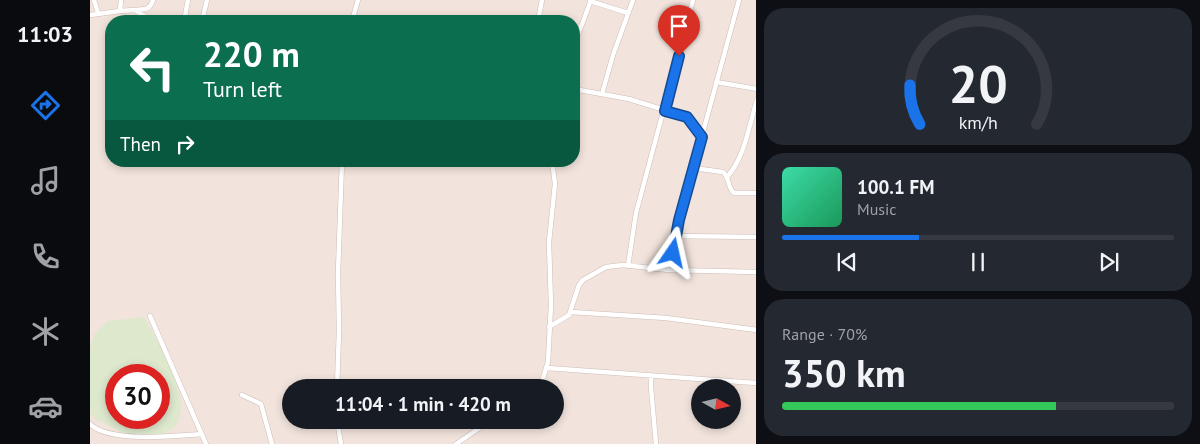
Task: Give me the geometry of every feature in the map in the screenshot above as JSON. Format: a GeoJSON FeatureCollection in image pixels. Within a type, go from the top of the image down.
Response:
{"type":"FeatureCollection","features":[{"type":"Feature","properties":{"kind":"street"},"geometry":{"type":"LineString","coordinates":[[94,0],[98,13]]}},
{"type":"Feature","properties":{"kind":"street"},"geometry":{"type":"LineString","coordinates":[[120,10],[121,0]]}},
{"type":"Feature","properties":{"kind":"street"},"geometry":{"type":"LineString","coordinates":[[90,15],[120,10],[148,9],[153,0]]}},
{"type":"Feature","properties":{"kind":"street"},"geometry":{"type":"LineString","coordinates":[[185,15],[188,0]]}},
{"type":"Feature","properties":{"kind":"street"},"geometry":{"type":"LineString","coordinates":[[203,15],[207,0]]}},
{"type":"Feature","properties":{"kind":"street"},"geometry":{"type":"LineString","coordinates":[[354,15],[358,0]]}},
{"type":"Feature","properties":{"kind":"street"},"geometry":{"type":"LineString","coordinates":[[539,15],[542,0]]}},
{"type":"Feature","properties":{"kind":"street"},"geometry":{"type":"LineString","coordinates":[[602,94],[613,55],[633,0]]}},
{"type":"Feature","properties":{"kind":"street"},"geometry":{"type":"LineString","coordinates":[[628,266],[636,213],[665,111],[693,0]]}},
{"type":"Feature","properties":{"kind":"street"},"geometry":{"type":"LineString","coordinates":[[669,270],[693,168],[739,0]]}},
{"type":"Feature","properties":{"kind":"street"},"geometry":{"type":"LineString","coordinates":[[580,27],[590,1],[628,13]]}},
{"type":"Feature","properties":{"kind":"street"},"geometry":{"type":"LineString","coordinates":[[135,10],[143,15]]}},
{"type":"Feature","properties":{"kind":"street"},"geometry":{"type":"LineString","coordinates":[[716,82],[756,89]]}},
{"type":"Feature","properties":{"kind":"street"},"geometry":{"type":"LineString","coordinates":[[580,90],[629,99],[687,117],[702,137]]}},
{"type":"Feature","properties":{"kind":"street"},"geometry":{"type":"LineString","coordinates":[[727,177],[739,157],[756,100]]}},
{"type":"Feature","properties":{"kind":"street"},"geometry":{"type":"LineString","coordinates":[[337,379],[338,273],[342,167]]}},
{"type":"Feature","properties":{"kind":"street"},"geometry":{"type":"LineString","coordinates":[[543,379],[547,368],[551,305],[549,242],[555,184],[553,167]]}},
{"type":"Feature","properties":{"kind":"street"},"geometry":{"type":"LineString","coordinates":[[693,168],[720,171],[727,177],[730,189],[734,193],[756,193]]}},
{"type":"Feature","properties":{"kind":"street"},"geometry":{"type":"LineString","coordinates":[[676,236],[756,237]]}},
{"type":"Feature","properties":{"kind":"street"},"geometry":{"type":"LineString","coordinates":[[549,327],[566,318],[571,312],[579,285],[583,280],[606,266],[756,272]]}},
{"type":"Feature","properties":{"kind":"street"},"geometry":{"type":"LineString","coordinates":[[571,312],[641,316],[756,330]]}},
{"type":"Feature","properties":{"kind":"street"},"geometry":{"type":"LineString","coordinates":[[150,316],[206,444]]}},
{"type":"Feature","properties":{"kind":"street"},"geometry":{"type":"LineString","coordinates":[[547,368],[756,383]]}},
{"type":"Feature","properties":{"kind":"street"},"geometry":{"type":"LineString","coordinates":[[651,376],[650,387],[656,444]]}},
{"type":"Feature","properties":{"kind":"street"},"geometry":{"type":"LineString","coordinates":[[242,395],[261,404],[272,444]]}},
{"type":"Feature","properties":{"kind":"street"},"geometry":{"type":"LineString","coordinates":[[90,424],[98,429],[128,436],[154,437],[202,434]]}},
{"type":"Feature","properties":{"kind":"street"},"geometry":{"type":"LineString","coordinates":[[338,429],[341,444]]}},
{"type":"Feature","properties":{"kind":"street"},"geometry":{"type":"LineString","coordinates":[[456,444],[477,429]]}},
{"type":"Feature","properties":{"kind":"shaded area"},"geometry":{"type":"Polygon","coordinates":[[[90,0],[756,0],[756,444],[90,444],[90,0]]]}},
{"type":"Feature","properties":{"kind":"green space"},"geometry":{"type":"Polygon","coordinates":[[[144,317],[168,364],[105,364],[105,424],[95,419],[90,413],[90,348],[94,335],[108,321],[144,317]]]}},
{"type":"Feature","properties":{"kind":"green space"},"geometry":{"type":"Polygon","coordinates":[[[170,368],[180,396],[180,416],[177,425],[164,434],[128,434],[115,429],[170,429],[170,368]]]}},
{"type":"Feature","properties":{"kind":"route"},"geometry":{"type":"LineString","coordinates":[[673,253],[679,220],[702,137],[687,117],[665,111],[679,56]]}}]}
